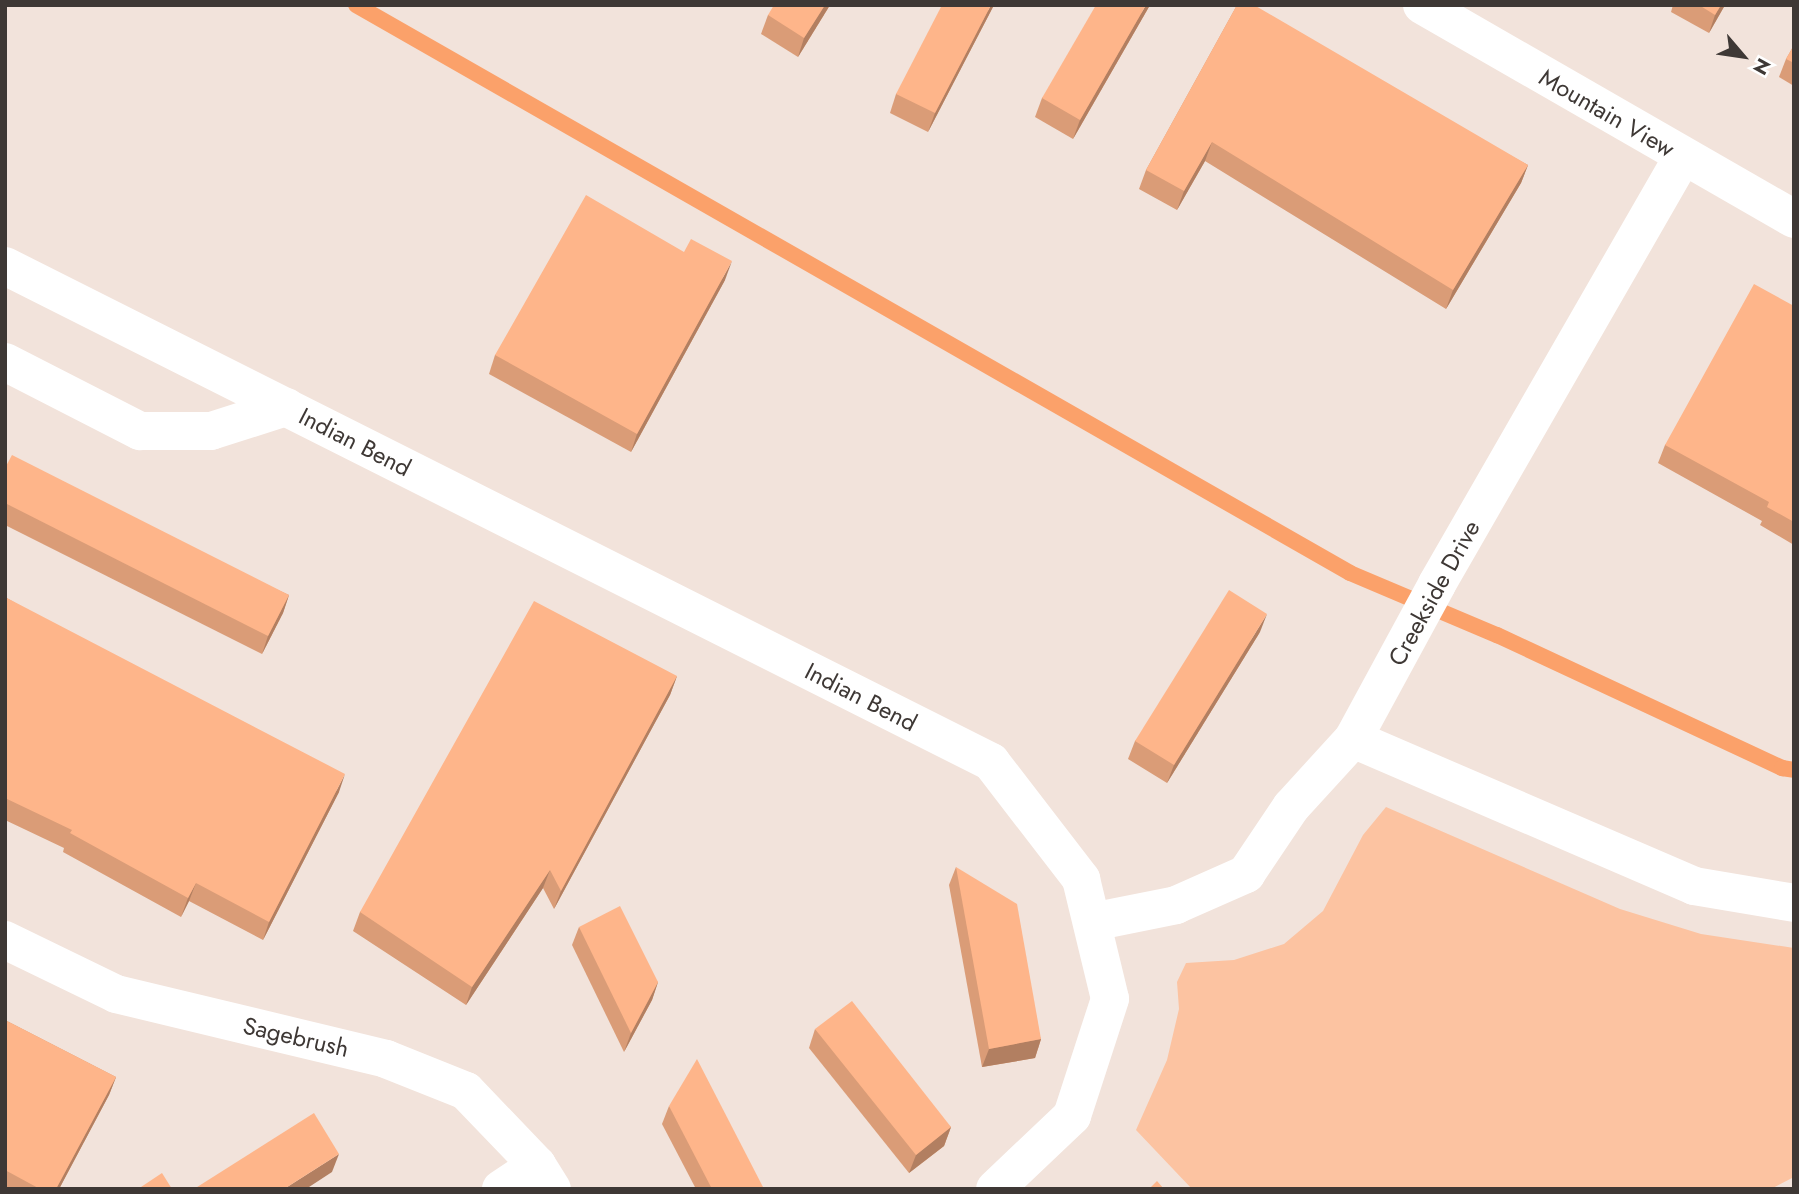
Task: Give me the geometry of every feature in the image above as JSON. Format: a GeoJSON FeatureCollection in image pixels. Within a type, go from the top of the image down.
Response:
{"type":"FeatureCollection","features":[{"type":"Feature","properties":{"kind":"street","name":"Mountain View"},"geometry":{"type":"LineString","coordinates":[[1422,5],[1794,219]]}},
{"type":"Feature","properties":{"kind":"street","name":"Creekside Drive"},"geometry":{"type":"LineString","coordinates":[[1092,922],[1175,905],[1246,874],[1291,807],[1353,739],[1437,584],[1683,157]]}},
{"type":"Feature","properties":{"kind":"street","name":"Indian Bend"},"geometry":{"type":"LineString","coordinates":[[5,266],[991,762],[1081,879],[1110,999],[1072,1116],[995,1189]]}},
{"type":"Feature","properties":{"kind":"street","name":"Indian Bend"},"geometry":{"type":"LineString","coordinates":[[5,362],[140,431],[211,431],[286,407]]}},
{"type":"Feature","properties":{"kind":"street"},"geometry":{"type":"LineString","coordinates":[[1353,739],[1693,886],[1794,903]]}},
{"type":"Feature","properties":{"kind":"street","name":"Sagebrush"},"geometry":{"type":"LineString","coordinates":[[5,940],[116,994],[386,1059],[466,1091],[544,1177]]}},
{"type":"Feature","properties":{"kind":"street"},"geometry":{"type":"LineString","coordinates":[[501,1189],[544,1177]]}},
{"type":"Feature","properties":{"kind":"shaded area"},"geometry":{"type":"Polygon","coordinates":[[[1386,807],[1620,909],[1701,934],[1794,948],[1794,1177],[1771,1189],[1192,1189],[1136,1130],[1167,1060],[1179,1009],[1177,982],[1186,963],[1234,960],[1284,944],[1323,911],[1363,835],[1386,807]]]}},
{"type":"Feature","properties":{"kind":"building"},"geometry":{"type":"Polygon","coordinates":[[[774,5],[825,5],[804,38],[768,15],[774,5]]]}},
{"type":"Feature","properties":{"kind":"building"},"geometry":{"type":"Polygon","coordinates":[[[942,5],[991,5],[935,113],[896,94],[942,5]]]}},
{"type":"Feature","properties":{"kind":"building"},"geometry":{"type":"Polygon","coordinates":[[[1096,5],[1146,5],[1080,120],[1042,98],[1096,5]]]}},
{"type":"Feature","properties":{"kind":"building"},"geometry":{"type":"Polygon","coordinates":[[[1237,5],[1254,5],[1528,165],[1453,290],[1212,142],[1184,191],[1146,170],[1237,5]]]}},
{"type":"Feature","properties":{"kind":"building"},"geometry":{"type":"Polygon","coordinates":[[[1699,5],[1721,5],[1715,15],[1699,5]]]}},
{"type":"Feature","properties":{"kind":"building"},"geometry":{"type":"Polygon","coordinates":[[[1794,45],[1794,63],[1786,59],[1794,45]]]}},
{"type":"Feature","properties":{"kind":"building"},"geometry":{"type":"Polygon","coordinates":[[[586,195],[684,252],[691,239],[732,261],[637,434],[495,355],[586,195]]]}},
{"type":"Feature","properties":{"kind":"building"},"geometry":{"type":"Polygon","coordinates":[[[1754,284],[1794,306],[1794,522],[1767,507],[1769,502],[1665,445],[1754,284]]]}},
{"type":"Feature","properties":{"kind":"building"},"geometry":{"type":"Polygon","coordinates":[[[12,455],[289,595],[268,636],[5,503],[5,468],[12,455]]]}},
{"type":"Feature","properties":{"kind":"building"},"geometry":{"type":"Polygon","coordinates":[[[1229,590],[1267,614],[1174,765],[1135,741],[1229,590]]]}},
{"type":"Feature","properties":{"kind":"building"},"geometry":{"type":"Polygon","coordinates":[[[5,597],[345,774],[269,922],[196,883],[188,898],[70,833],[72,830],[5,798],[5,597]]]}},
{"type":"Feature","properties":{"kind":"building"},"geometry":{"type":"Polygon","coordinates":[[[534,601],[677,676],[561,891],[550,870],[472,987],[360,912],[534,601]]]}},
{"type":"Feature","properties":{"kind":"building"},"geometry":{"type":"Polygon","coordinates":[[[956,867],[1017,904],[1041,1039],[989,1049],[956,867]]]}},
{"type":"Feature","properties":{"kind":"building"},"geometry":{"type":"Polygon","coordinates":[[[620,906],[658,982],[631,1033],[579,927],[620,906]]]}},
{"type":"Feature","properties":{"kind":"building"},"geometry":{"type":"Polygon","coordinates":[[[852,1001],[951,1127],[916,1155],[815,1029],[852,1001]]]}},
{"type":"Feature","properties":{"kind":"building"},"geometry":{"type":"Polygon","coordinates":[[[5,1020],[116,1077],[56,1189],[40,1189],[5,1170],[5,1020]]]}},
{"type":"Feature","properties":{"kind":"building"},"geometry":{"type":"Polygon","coordinates":[[[697,1059],[764,1189],[712,1189],[669,1106],[697,1059]]]}},
{"type":"Feature","properties":{"kind":"building"},"geometry":{"type":"Polygon","coordinates":[[[314,1113],[339,1154],[284,1189],[194,1189],[314,1113]]]}},
{"type":"Feature","properties":{"kind":"building"},"geometry":{"type":"Polygon","coordinates":[[[162,1173],[172,1189],[138,1189],[162,1173]]]}},
{"type":"Feature","properties":{"kind":"building"},"geometry":{"type":"Polygon","coordinates":[[[1157,1181],[1164,1189],[1149,1189],[1157,1181]]]}},
{"type":"Feature","properties":{"kind":"waterway"},"geometry":{"type":"LineString","coordinates":[[356,5],[1350,573],[1497,635],[1782,768],[1794,770]]}}]}
